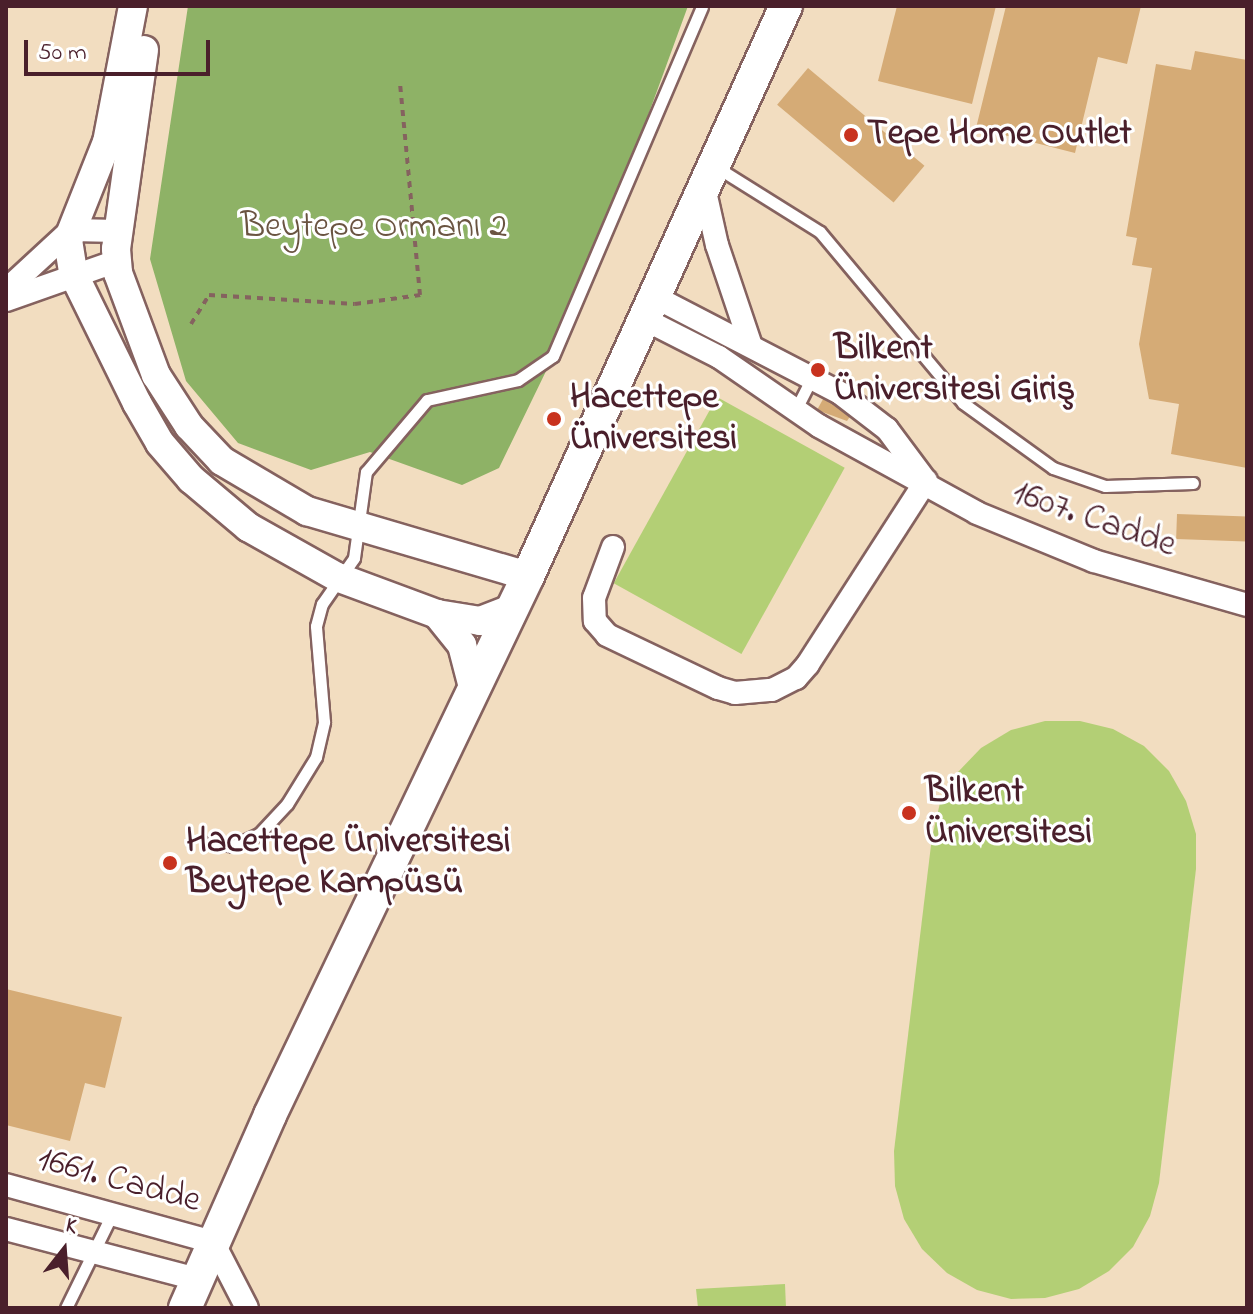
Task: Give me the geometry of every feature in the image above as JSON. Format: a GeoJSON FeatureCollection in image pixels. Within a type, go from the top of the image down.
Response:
{"type":"FeatureCollection","features":[{"type":"Feature","properties":{"kind":"main road"},"geometry":{"type":"LineString","coordinates":[[191,1294],[528,576],[786,6]]}},
{"type":"Feature","properties":{"kind":"street"},"geometry":{"type":"LineString","coordinates":[[133,6],[107,142],[71,230],[73,273],[160,443],[191,479],[248,527],[337,577],[437,614],[480,621],[512,609]]}},
{"type":"Feature","properties":{"kind":"street"},"geometry":{"type":"LineString","coordinates":[[151,6],[118,231],[117,261],[156,375],[189,426],[222,461],[268,492],[362,529],[528,576]]}},
{"type":"Feature","properties":{"kind":"street"},"geometry":{"type":"LineString","coordinates":[[709,176],[717,245],[750,343]]}},
{"type":"Feature","properties":{"kind":"street"},"geometry":{"type":"LineString","coordinates":[[6,290],[71,230],[118,231]]}},
{"type":"Feature","properties":{"kind":"street"},"geometry":{"type":"LineString","coordinates":[[6,300],[73,273],[117,261]]}},
{"type":"Feature","properties":{"kind":"street","name":"1607. Cadde"},"geometry":{"type":"LineString","coordinates":[[649,308],[750,343],[813,377],[887,429],[926,481]]}},
{"type":"Feature","properties":{"kind":"street","name":"1607. Cadde"},"geometry":{"type":"LineString","coordinates":[[649,308],[795,411],[874,459],[926,481],[977,513],[1049,544],[1247,605]]}},
{"type":"Feature","properties":{"kind":"street"},"geometry":{"type":"LineString","coordinates":[[613,547],[594,598],[601,629],[718,688],[735,693],[772,690],[796,678],[808,664],[926,481]]}},
{"type":"Feature","properties":{"kind":"street"},"geometry":{"type":"LineString","coordinates":[[437,614],[462,645],[474,691]]}},
{"type":"Feature","properties":{"kind":"street","name":"1661. Cadde"},"geometry":{"type":"LineString","coordinates":[[6,1185],[213,1242]]}},
{"type":"Feature","properties":{"kind":"street","name":"1661. Cadde"},"geometry":{"type":"LineString","coordinates":[[6,1229],[90,1251],[191,1294]]}},
{"type":"Feature","properties":{"kind":"street"},"geometry":{"type":"LineString","coordinates":[[213,1242],[247,1308]]}},
{"type":"Feature","properties":{"kind":"lane"},"geometry":{"type":"LineString","coordinates":[[213,841],[233,846],[259,834],[287,804],[316,757],[324,722],[316,626],[337,577],[354,558],[362,529],[366,472],[427,400],[518,380],[553,356],[702,6]]}},
{"type":"Feature","properties":{"kind":"lane"},"geometry":{"type":"LineString","coordinates":[[709,176],[820,232],[963,403],[1053,468],[1105,486],[1193,483]]}},
{"type":"Feature","properties":{"kind":"lane"},"geometry":{"type":"LineString","coordinates":[[736,369],[750,343]]}},
{"type":"Feature","properties":{"kind":"lane"},"geometry":{"type":"LineString","coordinates":[[795,411],[813,377]]}},
{"type":"Feature","properties":{"kind":"lane"},"geometry":{"type":"LineString","coordinates":[[66,1308],[90,1251],[112,1213]]}},
{"type":"Feature","properties":{"kind":"path"},"geometry":{"type":"LineString","coordinates":[[191,324],[209,295],[355,304],[420,295],[400,85]]}},
{"type":"Feature","properties":{"kind":"green space","name":"Beytepe Ormanı 2"},"geometry":{"type":"Polygon","coordinates":[[[188,6],[688,6],[581,299],[499,468],[462,485],[370,452],[311,470],[238,443],[186,381],[150,259],[188,6]]]}},
{"type":"Feature","properties":{"kind":"green space"},"geometry":{"type":"Polygon","coordinates":[[[717,397],[845,468],[741,654],[614,583],[717,397]]]}},
{"type":"Feature","properties":{"kind":"green space"},"geometry":{"type":"Polygon","coordinates":[[[1045,721],[1080,721],[1113,729],[1144,746],[1169,771],[1186,801],[1196,834],[1196,869],[1159,1183],[1150,1216],[1133,1247],[1109,1271],[1079,1289],[1045,1298],[1011,1299],[977,1290],[947,1273],[922,1249],[904,1219],[895,1186],[894,1151],[932,837],[940,803],[957,773],[981,748],[1011,730],[1045,721]]]}},
{"type":"Feature","properties":{"kind":"green space"},"geometry":{"type":"Polygon","coordinates":[[[785,1284],[786,1308],[698,1308],[696,1289],[785,1284]]]}},
{"type":"Feature","properties":{"kind":"building"},"geometry":{"type":"Polygon","coordinates":[[[897,6],[996,6],[972,104],[878,81],[897,6]]]}},
{"type":"Feature","properties":{"kind":"building"},"geometry":{"type":"Polygon","coordinates":[[[1006,6],[1141,6],[1127,64],[1098,57],[1075,153],[976,128],[1006,6]]]}},
{"type":"Feature","properties":{"kind":"building"},"geometry":{"type":"Polygon","coordinates":[[[1195,51],[1247,60],[1247,468],[1171,454],[1179,404],[1149,399],[1139,344],[1152,268],[1132,265],[1137,238],[1126,236],[1156,64],[1191,70],[1195,51]]]}},
{"type":"Feature","properties":{"kind":"building","name":"Tepe Home Outlet"},"geometry":{"type":"Polygon","coordinates":[[[808,68],[924,166],[894,202],[777,105],[808,68]]]}},
{"type":"Feature","properties":{"kind":"building"},"geometry":{"type":"Polygon","coordinates":[[[827,392],[853,412],[847,421],[817,410],[827,392]]]}},
{"type":"Feature","properties":{"kind":"building"},"geometry":{"type":"Polygon","coordinates":[[[1177,514],[1247,516],[1246,541],[1176,539],[1177,514]]]}},
{"type":"Feature","properties":{"kind":"building"},"geometry":{"type":"Polygon","coordinates":[[[6,989],[122,1017],[105,1088],[85,1083],[70,1141],[6,1125],[6,989]]]}},
{"type":"Feature","properties":{"kind":"place","name":"Tepe Home Outlet"},"geometry":{"type":"Point","coordinates":[851,135]}},
{"type":"Feature","properties":{"kind":"place","name":"Bilkent Üniversitesi Giriş"},"geometry":{"type":"Point","coordinates":[818,370]}},
{"type":"Feature","properties":{"kind":"place","name":"Hacettepe Üniversitesi"},"geometry":{"type":"Point","coordinates":[554,419]}},
{"type":"Feature","properties":{"kind":"place","name":"Bilkent Üniversitesi"},"geometry":{"type":"Point","coordinates":[909,813]}},
{"type":"Feature","properties":{"kind":"place","name":"Hacettepe Üniversitesi Beytepe Kampüsü"},"geometry":{"type":"Point","coordinates":[170,863]}}]}
